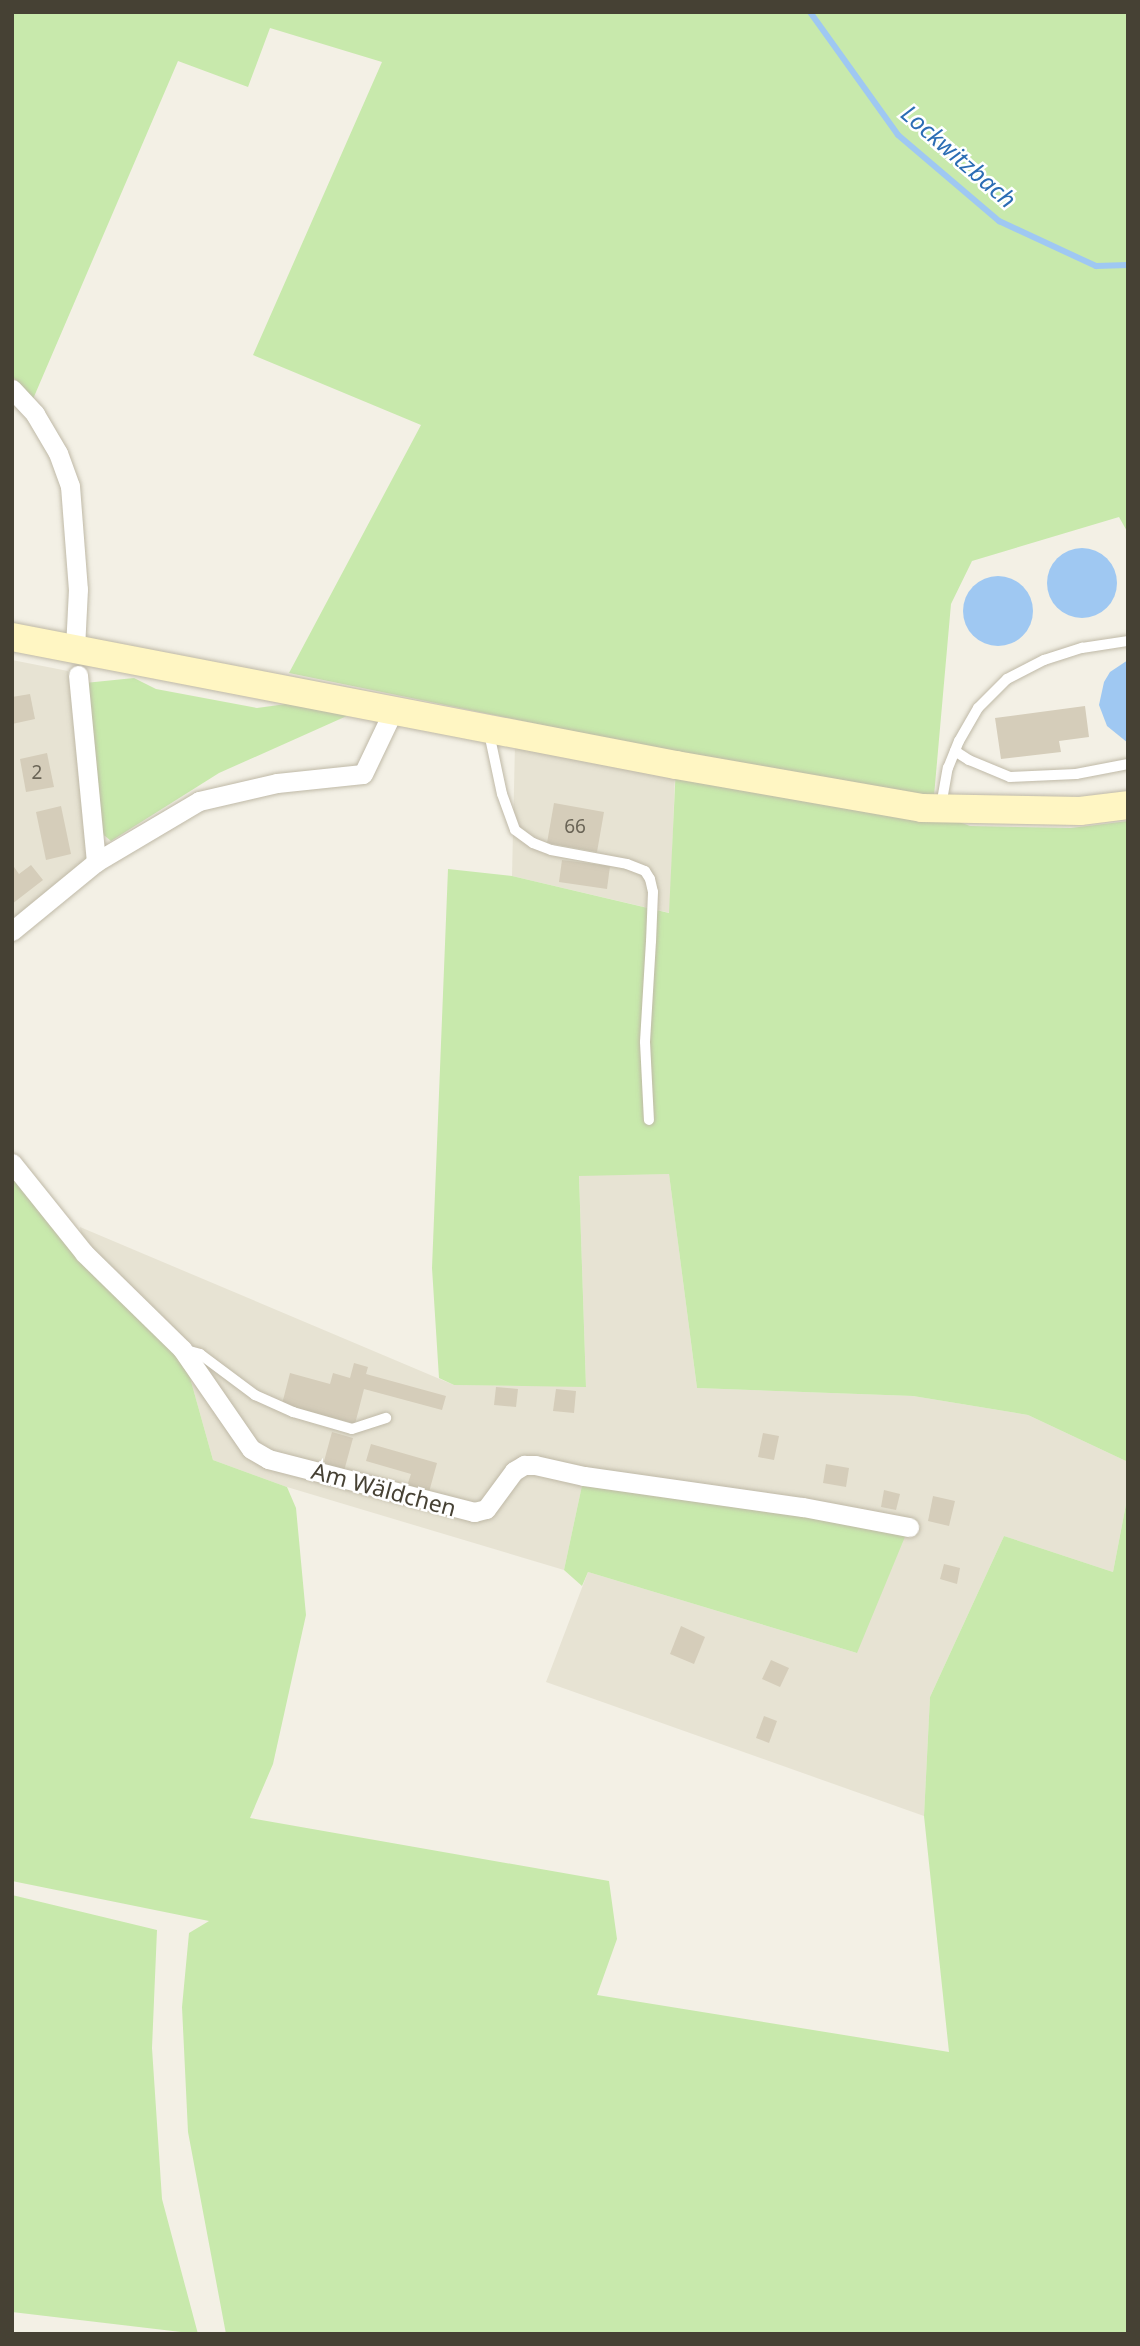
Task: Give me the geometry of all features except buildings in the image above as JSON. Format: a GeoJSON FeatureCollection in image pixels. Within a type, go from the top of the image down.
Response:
{"type":"FeatureCollection","features":[{"type":"Feature","properties":{"kind":"main road"},"geometry":{"type":"LineString","coordinates":[[12,637],[76,662],[393,711],[676,765],[940,810],[1080,811],[1128,805]]}},
{"type":"Feature","properties":{"kind":"street"},"geometry":{"type":"LineString","coordinates":[[12,389],[35,414],[52,443],[70,486],[78,589],[76,662],[96,862]]}},
{"type":"Feature","properties":{"kind":"street"},"geometry":{"type":"LineString","coordinates":[[12,931],[96,862],[199,801],[277,783],[363,774],[393,711]]}},
{"type":"Feature","properties":{"kind":"street","name":"Am Wäldchen"},"geometry":{"type":"LineString","coordinates":[[12,1163],[84,1253],[182,1349],[251,1449],[268,1459],[474,1512],[486,1509],[514,1471],[524,1465],[535,1465],[584,1476],[803,1507],[909,1527]]}},
{"type":"Feature","properties":{"kind":"lane"},"geometry":{"type":"LineString","coordinates":[[940,810],[955,751],[978,708],[1007,679],[1044,660],[1082,648],[1128,642]]}},
{"type":"Feature","properties":{"kind":"lane"},"geometry":{"type":"LineString","coordinates":[[488,729],[502,794],[514,830],[533,843],[551,850],[627,864],[645,871],[650,878],[652,917],[645,1042],[649,1120]]}},
{"type":"Feature","properties":{"kind":"lane"},"geometry":{"type":"LineString","coordinates":[[955,751],[969,760],[1010,777],[1076,774],[1128,764]]}},
{"type":"Feature","properties":{"kind":"lane"},"geometry":{"type":"LineString","coordinates":[[182,1349],[200,1353],[256,1395],[293,1412],[352,1429],[386,1418]]}},
{"type":"Feature","properties":{"kind":"shaded area"},"geometry":{"type":"Polygon","coordinates":[[[12,660],[68,671],[87,860],[12,926],[12,660]]]}},
{"type":"Feature","properties":{"kind":"shaded area"},"geometry":{"type":"Polygon","coordinates":[[[515,744],[675,776],[670,913],[512,876],[515,744]]]}},
{"type":"Feature","properties":{"kind":"shaded area"},"geometry":{"type":"Polygon","coordinates":[[[669,1174],[697,1388],[913,1396],[1028,1415],[1128,1462],[1128,1494],[1113,1572],[1004,1536],[930,1697],[924,1816],[546,1682],[588,1572],[857,1653],[584,1476],[564,1570],[287,1487],[213,1460],[182,1349],[84,1253],[80,1227],[454,1385],[586,1386],[579,1175],[669,1174]]]}},
{"type":"Feature","properties":{"kind":"green space"},"geometry":{"type":"Polygon","coordinates":[[[12,12],[1128,12],[1128,533],[1119,517],[972,561],[951,604],[934,796],[781,774],[289,673],[421,425],[253,355],[382,62],[270,28],[248,87],[178,61],[33,399],[12,376],[12,12]]]}},
{"type":"Feature","properties":{"kind":"green space"},"geometry":{"type":"Polygon","coordinates":[[[134,678],[156,689],[257,708],[286,704],[349,715],[219,773],[111,841],[99,831],[85,683],[134,678]]]}},
{"type":"Feature","properties":{"kind":"green space"},"geometry":{"type":"Polygon","coordinates":[[[676,765],[922,808],[970,826],[1071,828],[1128,821],[1128,1462],[1028,1415],[913,1396],[697,1388],[669,1174],[579,1176],[586,1387],[454,1385],[439,1378],[432,1268],[448,869],[512,876],[669,913],[676,765]]]}},
{"type":"Feature","properties":{"kind":"green space"},"geometry":{"type":"Polygon","coordinates":[[[12,1163],[182,1349],[213,1460],[287,1487],[296,1508],[306,1615],[273,1764],[250,1818],[609,1881],[617,1939],[597,1995],[949,2052],[924,1816],[930,1697],[1004,1536],[1113,1572],[1128,1494],[1128,2334],[226,2334],[188,2132],[182,2007],[189,1933],[209,1921],[12,1881],[12,1163]]]}},
{"type":"Feature","properties":{"kind":"green space"},"geometry":{"type":"Polygon","coordinates":[[[584,1476],[909,1527],[857,1653],[588,1572],[582,1586],[564,1570],[584,1476]]]}},
{"type":"Feature","properties":{"kind":"green space"},"geometry":{"type":"Polygon","coordinates":[[[12,1895],[157,1930],[152,2048],[162,2199],[198,2334],[12,2312],[12,1895]]]}},
{"type":"Feature","properties":{"kind":"water"},"geometry":{"type":"Polygon","coordinates":[[[1089,548],[1102,554],[1111,563],[1115,569],[1115,597],[1107,608],[1096,616],[1075,618],[1057,608],[1049,597],[1047,576],[1057,558],[1068,550],[1089,548]]]}},
{"type":"Feature","properties":{"kind":"water"},"geometry":{"type":"Polygon","coordinates":[[[998,576],[1023,586],[1033,611],[1023,636],[998,646],[973,636],[963,611],[973,586],[998,576]]]}},
{"type":"Feature","properties":{"kind":"water"},"geometry":{"type":"Polygon","coordinates":[[[1128,660],[1128,743],[1107,726],[1099,705],[1104,682],[1110,672],[1128,660]]]}},
{"type":"Feature","properties":{"kind":"waterway","name":"Lockwitzbach"},"geometry":{"type":"LineString","coordinates":[[810,12],[898,135],[999,221],[1096,266],[1128,265]]}}]}
